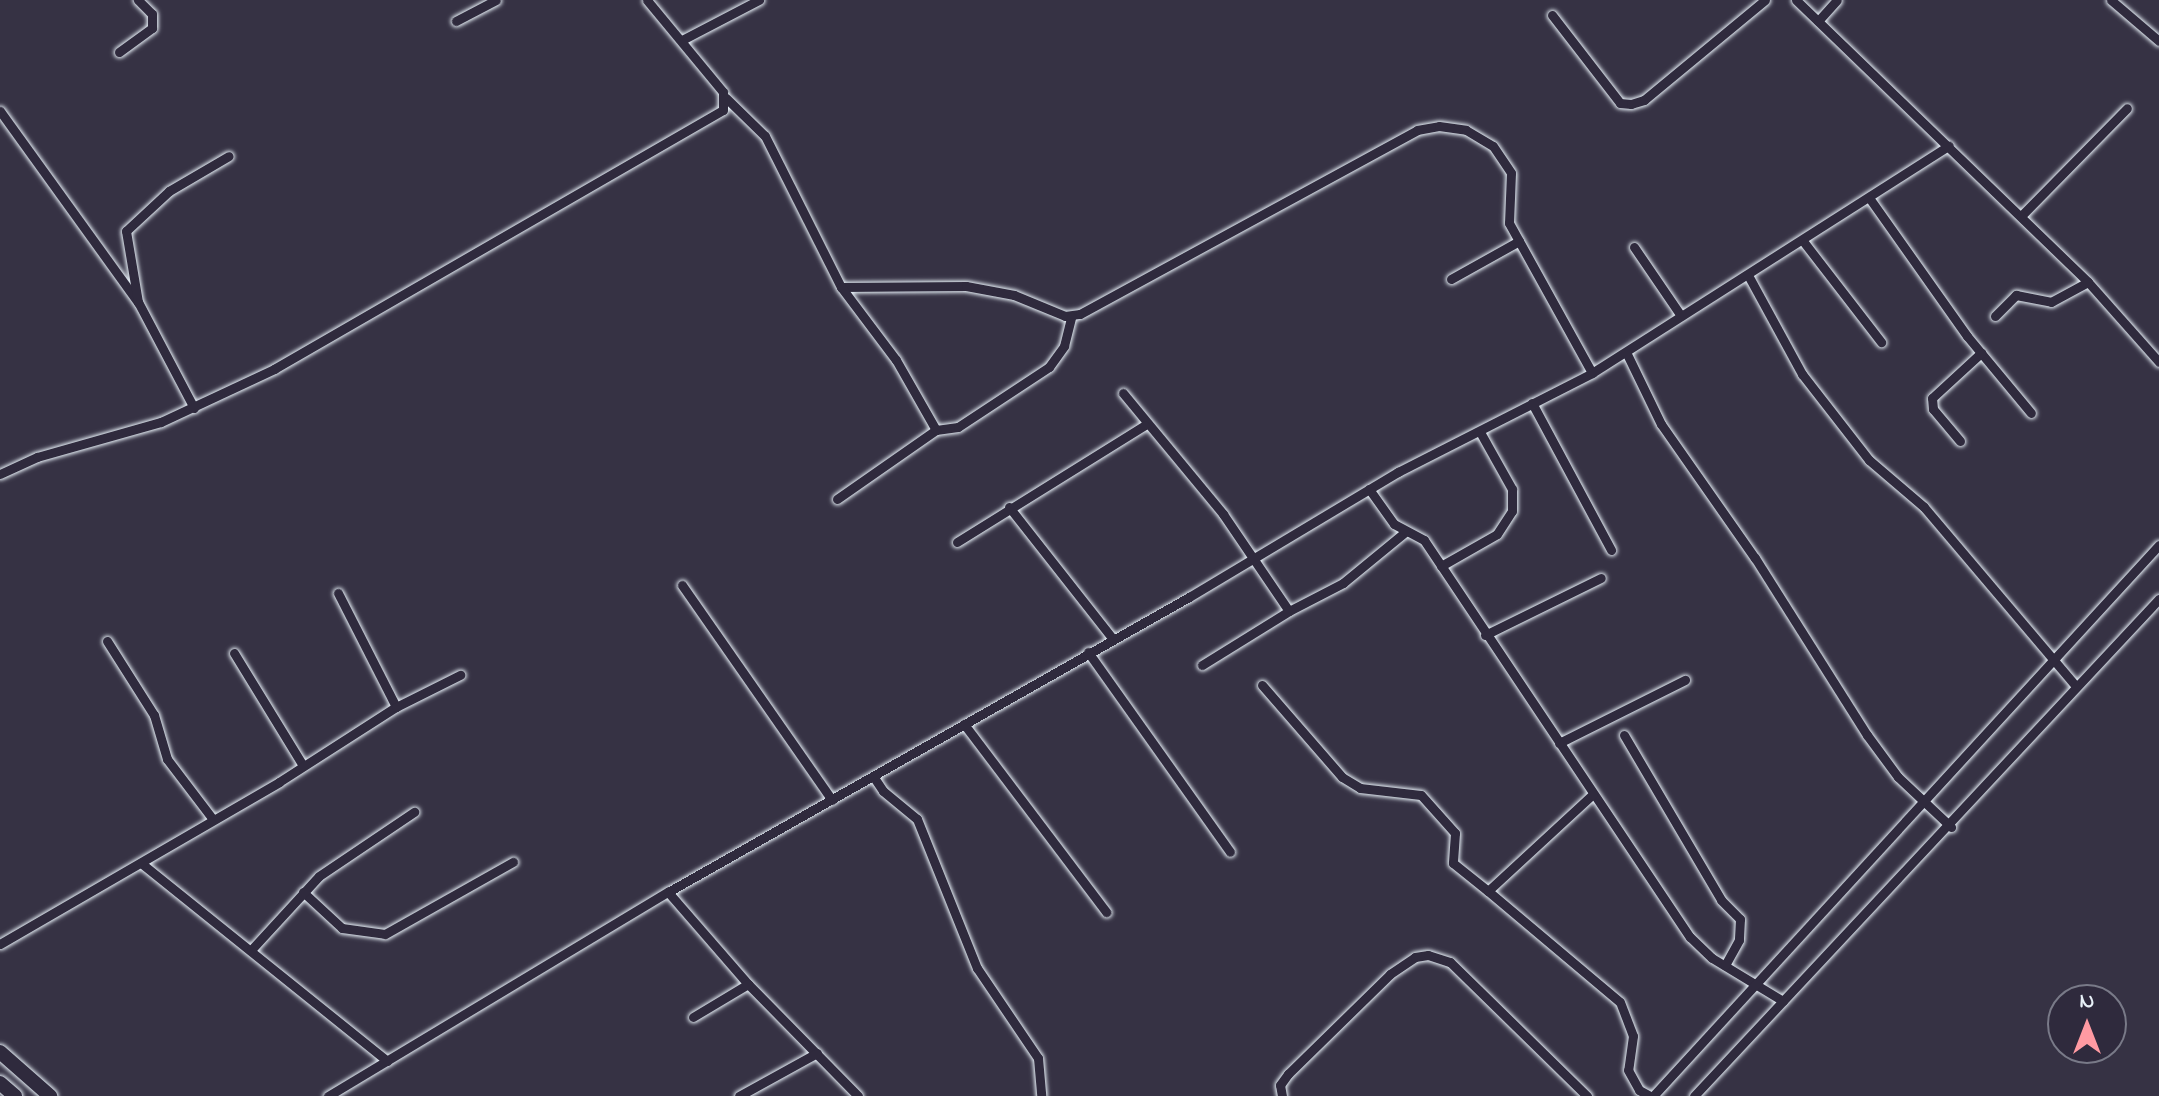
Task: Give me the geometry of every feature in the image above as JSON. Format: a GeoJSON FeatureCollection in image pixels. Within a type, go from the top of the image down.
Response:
{"type":"FeatureCollection","features":[{"type":"Feature","properties":{"kind":"main road"},"geometry":{"type":"LineString","coordinates":[[0,1052],[50,1096]]}},
{"type":"Feature","properties":{"kind":"main road"},"geometry":{"type":"LineString","coordinates":[[0,1083],[15,1096]]}},
{"type":"Feature","properties":{"kind":"street"},"geometry":{"type":"LineString","coordinates":[[119,52],[152,28],[152,14],[138,0]]}},
{"type":"Feature","properties":{"kind":"street"},"geometry":{"type":"LineString","coordinates":[[456,21],[496,0]]}},
{"type":"Feature","properties":{"kind":"street"},"geometry":{"type":"LineString","coordinates":[[647,0],[726,98],[765,136],[841,287],[896,360],[936,430]]}},
{"type":"Feature","properties":{"kind":"street"},"geometry":{"type":"LineString","coordinates":[[682,40],[759,0]]}},
{"type":"Feature","properties":{"kind":"street"},"geometry":{"type":"LineString","coordinates":[[1552,15],[1620,103],[1631,104],[1644,100],[1765,0]]}},
{"type":"Feature","properties":{"kind":"street"},"geometry":{"type":"LineString","coordinates":[[1796,0],[2088,282],[2159,362]]}},
{"type":"Feature","properties":{"kind":"street"},"geometry":{"type":"LineString","coordinates":[[1818,21],[1837,0]]}},
{"type":"Feature","properties":{"kind":"street"},"geometry":{"type":"LineString","coordinates":[[2111,0],[2159,41]]}},
{"type":"Feature","properties":{"kind":"street"},"geometry":{"type":"LineString","coordinates":[[0,474],[194,408],[449,272],[718,114],[726,98]]}},
{"type":"Feature","properties":{"kind":"street"},"geometry":{"type":"LineString","coordinates":[[2021,216],[2127,108]]}},
{"type":"Feature","properties":{"kind":"street"},"geometry":{"type":"LineString","coordinates":[[0,111],[138,302],[194,408]]}},
{"type":"Feature","properties":{"kind":"street"},"geometry":{"type":"LineString","coordinates":[[837,499],[936,430],[958,427],[1049,367],[1064,346],[1071,317],[1427,126],[1466,130],[1493,146],[1511,173],[1509,223],[1592,373]]}},
{"type":"Feature","properties":{"kind":"street"},"geometry":{"type":"LineString","coordinates":[[328,1096],[668,892],[1255,558],[1369,489],[1592,373],[1949,146]]}},
{"type":"Feature","properties":{"kind":"street"},"geometry":{"type":"LineString","coordinates":[[138,302],[126,231],[169,191],[229,156]]}},
{"type":"Feature","properties":{"kind":"street"},"geometry":{"type":"LineString","coordinates":[[1870,199],[1981,353],[2031,413]]}},
{"type":"Feature","properties":{"kind":"street"},"geometry":{"type":"LineString","coordinates":[[1451,279],[1519,241]]}},
{"type":"Feature","properties":{"kind":"street"},"geometry":{"type":"LineString","coordinates":[[1803,241],[1881,342]]}},
{"type":"Feature","properties":{"kind":"street"},"geometry":{"type":"LineString","coordinates":[[1634,247],[1681,316]]}},
{"type":"Feature","properties":{"kind":"street"},"geometry":{"type":"LineString","coordinates":[[1748,275],[1802,374],[1835,418],[1869,460],[1924,507],[2075,685]]}},
{"type":"Feature","properties":{"kind":"street"},"geometry":{"type":"LineString","coordinates":[[1995,316],[2016,295],[2051,302],[2088,282]]}},
{"type":"Feature","properties":{"kind":"street"},"geometry":{"type":"LineString","coordinates":[[841,287],[956,285],[1014,295],[1071,317]]}},
{"type":"Feature","properties":{"kind":"street"},"geometry":{"type":"LineString","coordinates":[[1626,352],[1661,424],[1755,558],[1867,735],[1898,777],[1951,827]]}},
{"type":"Feature","properties":{"kind":"street"},"geometry":{"type":"LineString","coordinates":[[1960,441],[1933,409],[1932,398],[1981,353]]}},
{"type":"Feature","properties":{"kind":"street"},"geometry":{"type":"LineString","coordinates":[[1123,393],[1145,425],[1255,558],[1289,611]]}},
{"type":"Feature","properties":{"kind":"street"},"geometry":{"type":"LineString","coordinates":[[1532,403],[1611,550]]}},
{"type":"Feature","properties":{"kind":"street"},"geometry":{"type":"LineString","coordinates":[[957,542],[1145,425]]}},
{"type":"Feature","properties":{"kind":"street"},"geometry":{"type":"LineString","coordinates":[[1441,566],[1497,534],[1512,511],[1512,489],[1480,432]]}},
{"type":"Feature","properties":{"kind":"street"},"geometry":{"type":"LineString","coordinates":[[1369,489],[1405,532],[1424,540],[1690,937],[1725,965],[1783,1001]]}},
{"type":"Feature","properties":{"kind":"street"},"geometry":{"type":"LineString","coordinates":[[1009,507],[1113,639]]}},
{"type":"Feature","properties":{"kind":"street"},"geometry":{"type":"LineString","coordinates":[[1202,665],[1289,611],[1343,583],[1405,532]]}},
{"type":"Feature","properties":{"kind":"street"},"geometry":{"type":"LineString","coordinates":[[1262,685],[1342,777],[1360,788],[1421,795],[1455,833],[1453,863],[1620,1002],[1633,1036],[1628,1070],[1639,1090],[1651,1096],[1760,984],[1922,797],[2159,545]]}},
{"type":"Feature","properties":{"kind":"street"},"geometry":{"type":"LineString","coordinates":[[1485,635],[1601,578]]}},
{"type":"Feature","properties":{"kind":"street"},"geometry":{"type":"LineString","coordinates":[[682,585],[832,800]]}},
{"type":"Feature","properties":{"kind":"street"},"geometry":{"type":"LineString","coordinates":[[338,593],[396,707]]}},
{"type":"Feature","properties":{"kind":"street"},"geometry":{"type":"LineString","coordinates":[[1694,1096],[1951,827],[2075,685],[2159,599]]}},
{"type":"Feature","properties":{"kind":"street"},"geometry":{"type":"LineString","coordinates":[[107,641],[154,715],[167,759],[212,818]]}},
{"type":"Feature","properties":{"kind":"street"},"geometry":{"type":"LineString","coordinates":[[1088,652],[1230,852]]}},
{"type":"Feature","properties":{"kind":"street"},"geometry":{"type":"LineString","coordinates":[[234,653],[302,764]]}},
{"type":"Feature","properties":{"kind":"street"},"geometry":{"type":"LineString","coordinates":[[0,944],[141,863],[396,707],[460,675]]}},
{"type":"Feature","properties":{"kind":"street"},"geometry":{"type":"LineString","coordinates":[[1559,743],[1685,680]]}},
{"type":"Feature","properties":{"kind":"street"},"geometry":{"type":"LineString","coordinates":[[964,724],[1106,912]]}},
{"type":"Feature","properties":{"kind":"street"},"geometry":{"type":"LineString","coordinates":[[1624,735],[1721,900],[1740,919],[1739,940],[1725,965]]}},
{"type":"Feature","properties":{"kind":"street"},"geometry":{"type":"LineString","coordinates":[[873,776],[883,791],[917,819],[977,968],[1038,1058],[1041,1096]]}},
{"type":"Feature","properties":{"kind":"street"},"geometry":{"type":"LineString","coordinates":[[1488,891],[1593,794]]}},
{"type":"Feature","properties":{"kind":"street"},"geometry":{"type":"LineString","coordinates":[[251,950],[303,892],[342,857],[414,812]]}},
{"type":"Feature","properties":{"kind":"street"},"geometry":{"type":"LineString","coordinates":[[303,892],[342,928],[385,934],[513,862]]}},
{"type":"Feature","properties":{"kind":"street"},"geometry":{"type":"LineString","coordinates":[[141,863],[387,1061]]}},
{"type":"Feature","properties":{"kind":"street"},"geometry":{"type":"LineString","coordinates":[[668,892],[748,984],[858,1096]]}},
{"type":"Feature","properties":{"kind":"street"},"geometry":{"type":"LineString","coordinates":[[1282,1096],[1280,1085],[1288,1074],[1390,974],[1415,957],[1428,955],[1450,962],[1587,1096]]}},
{"type":"Feature","properties":{"kind":"street"},"geometry":{"type":"LineString","coordinates":[[693,1017],[748,984]]}},
{"type":"Feature","properties":{"kind":"street"},"geometry":{"type":"LineString","coordinates":[[739,1096],[817,1053]]}}]}
